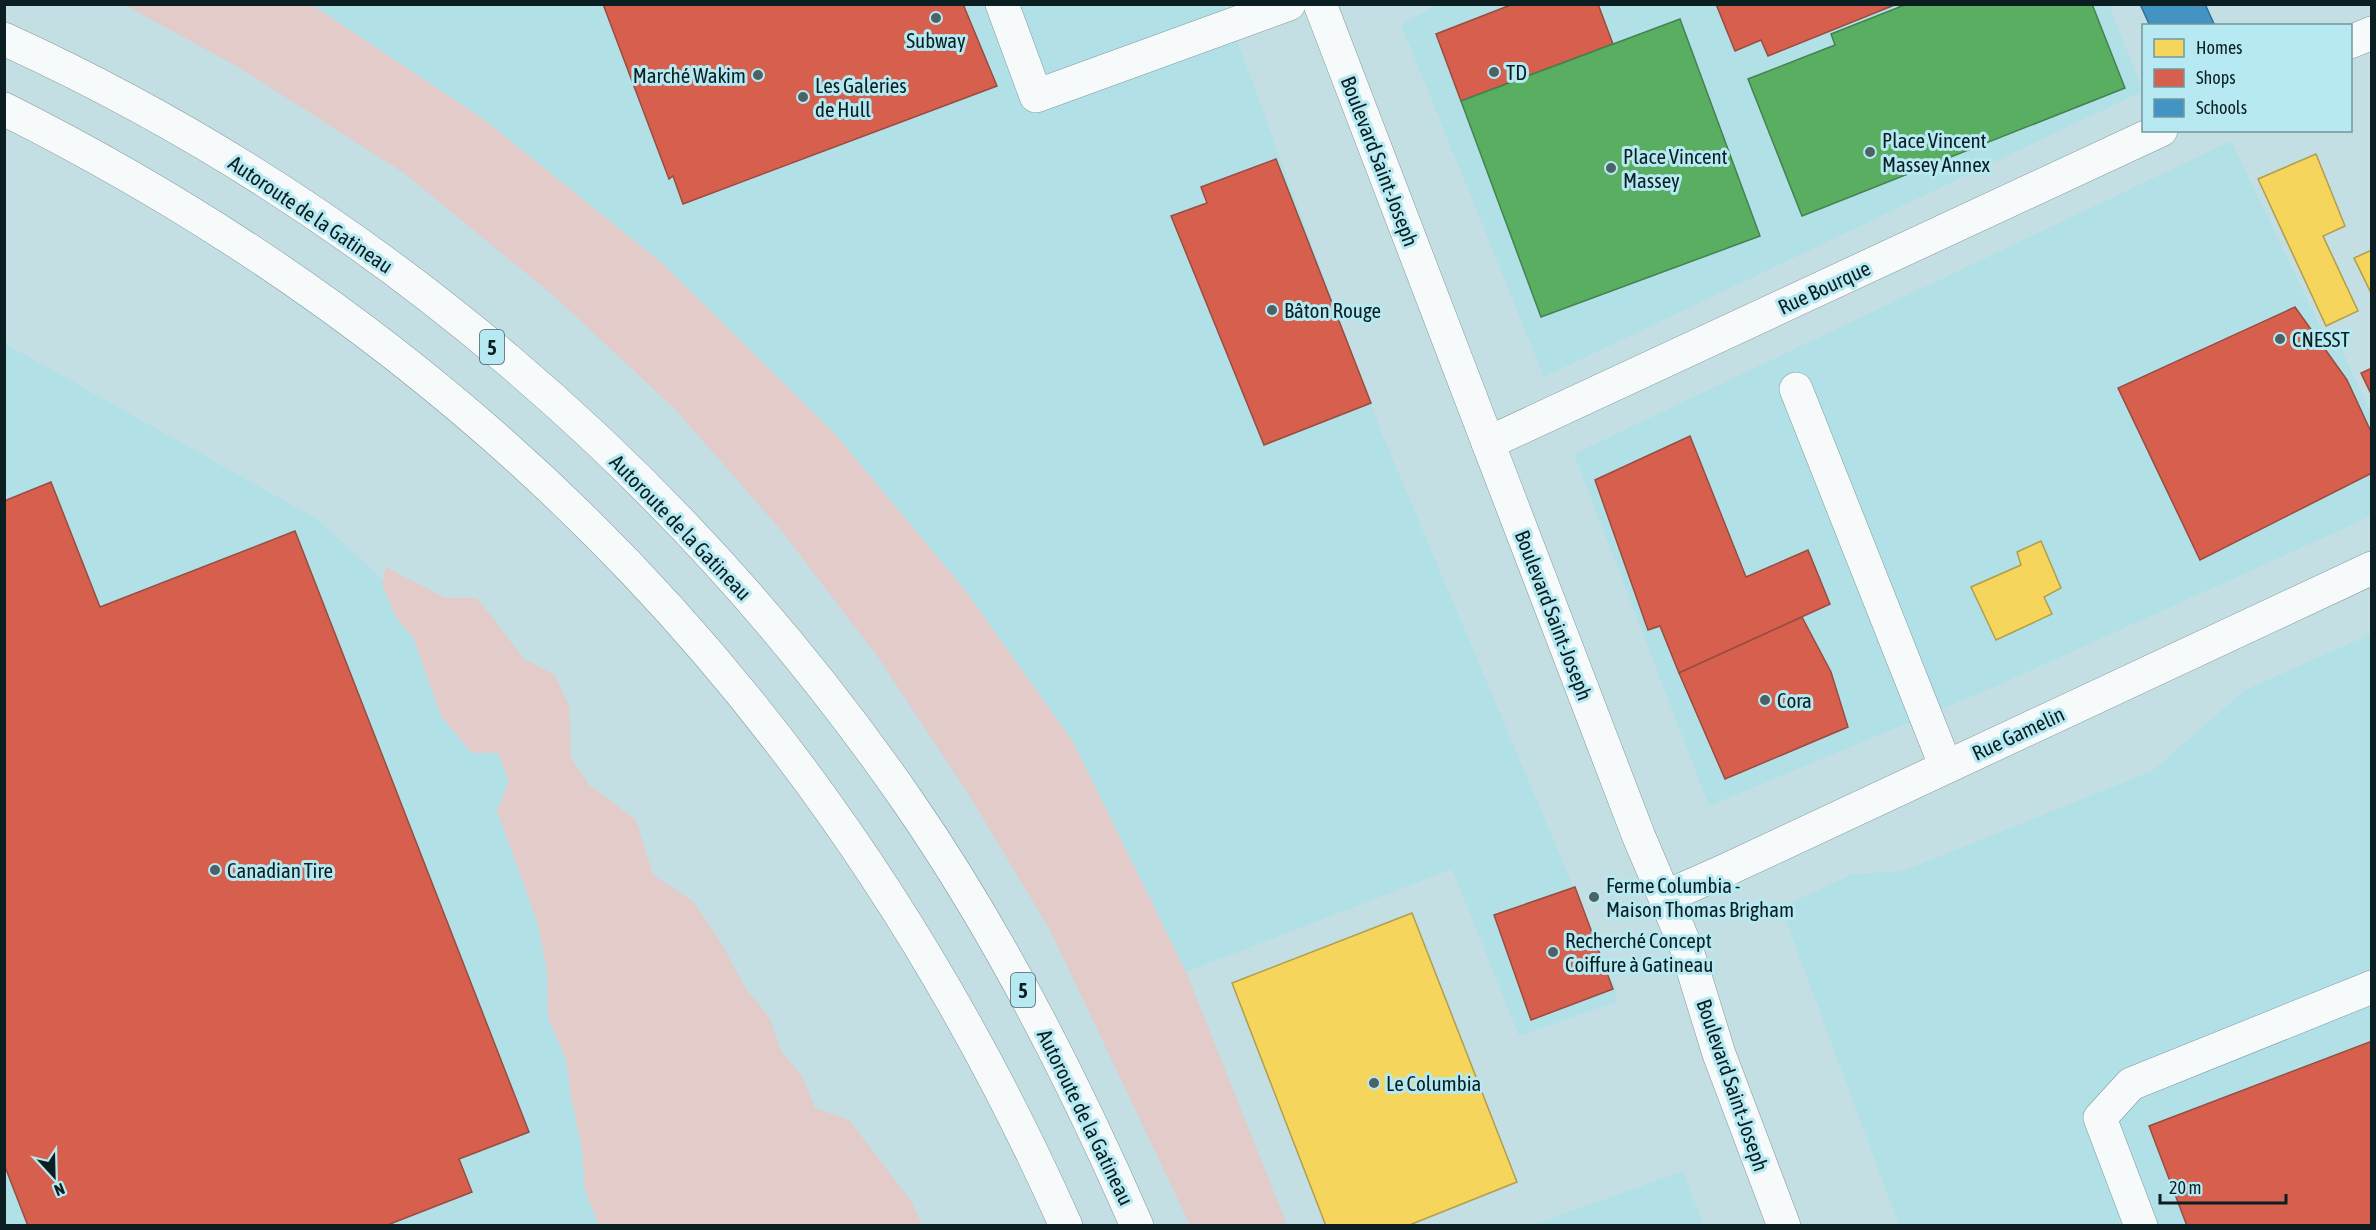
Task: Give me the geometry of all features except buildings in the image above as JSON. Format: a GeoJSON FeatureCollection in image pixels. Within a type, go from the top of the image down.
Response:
{"type":"FeatureCollection","features":[{"type":"Feature","properties":{"kind":"main road"},"geometry":{"type":"LineString","coordinates":[[1002,4],[1036,96],[1289,4]]}},
{"type":"Feature","properties":{"kind":"main road","name":"Boulevard Saint-Joseph"},"geometry":{"type":"LineString","coordinates":[[1320,4],[1631,816],[1686,947],[1719,1054],[1784,1226]]}},
{"type":"Feature","properties":{"kind":"main road"},"geometry":{"type":"LineString","coordinates":[[2352,41],[2372,33]]}},
{"type":"Feature","properties":{"kind":"main road","name":"Autoroute de la Gatineau"},"geometry":{"type":"LineString","coordinates":[[4,39],[101,86],[207,145],[356,243],[445,308],[505,358],[577,420],[669,510],[731,577],[813,674],[861,736],[928,832],[980,913],[1031,1005],[1088,1117],[1137,1226]]}},
{"type":"Feature","properties":{"kind":"main road"},"geometry":{"type":"LineString","coordinates":[[4,109],[86,151],[158,192],[295,279],[433,383],[484,426],[565,500],[634,569],[740,690],[826,801],[863,856],[961,1016],[1012,1112],[1066,1226]]}},
{"type":"Feature","properties":{"kind":"main road","name":"Rue Bourque"},"geometry":{"type":"LineString","coordinates":[[1488,443],[2157,132]]}},
{"type":"Feature","properties":{"kind":"main road"},"geometry":{"type":"LineString","coordinates":[[1796,389],[1946,767]]}},
{"type":"Feature","properties":{"kind":"main road","name":"Rue Gamelin"},"geometry":{"type":"LineString","coordinates":[[1665,897],[2372,568]]}},
{"type":"Feature","properties":{"kind":"main road"},"geometry":{"type":"LineString","coordinates":[[2141,1226],[2100,1118],[2131,1084],[2372,987]]}},
{"type":"Feature","properties":{"kind":"shaded area"},"geometry":{"type":"Polygon","coordinates":[[[1440,4],[2109,5],[2142,91],[1544,377],[1401,24],[1440,4]]]}},
{"type":"Feature","properties":{"kind":"shaded area"},"geometry":{"type":"Polygon","coordinates":[[[125,5],[312,5],[486,121],[663,264],[835,434],[965,590],[1073,742],[1186,972],[1287,1225],[1190,1225],[1050,930],[969,795],[878,657],[780,529],[676,410],[554,296],[404,173],[240,68],[125,5]]]}},
{"type":"Feature","properties":{"kind":"shaded area","name":"Les Galeries de Hull"},"geometry":{"type":"Polygon","coordinates":[[[312,5],[1224,5],[1380,429],[1616,988],[1616,1002],[1519,1036],[1452,869],[1186,972],[1073,742],[965,590],[835,434],[663,264],[486,121],[312,5]]]}},
{"type":"Feature","properties":{"kind":"shaded area"},"geometry":{"type":"Polygon","coordinates":[[[2231,141],[2325,336],[2335,335],[2371,413],[2371,516],[1992,688],[1709,806],[1574,454],[2231,141]]]}},
{"type":"Feature","properties":{"kind":"shaded area","name":"Canadian Tire"},"geometry":{"type":"Polygon","coordinates":[[[4,343],[317,519],[501,690],[678,1225],[5,1225],[4,343]]]}},
{"type":"Feature","properties":{"kind":"shaded area"},"geometry":{"type":"Polygon","coordinates":[[[386,567],[445,598],[477,598],[524,659],[555,675],[569,706],[571,757],[589,785],[636,820],[653,875],[693,901],[721,943],[746,989],[769,1017],[781,1051],[802,1076],[815,1108],[849,1120],[911,1201],[922,1225],[599,1225],[585,1191],[582,1150],[570,1091],[567,1062],[548,1017],[547,969],[537,921],[497,811],[509,781],[498,753],[472,753],[441,716],[413,637],[397,619],[382,585],[386,567]]]}},
{"type":"Feature","properties":{"kind":"shaded area"},"geometry":{"type":"Polygon","coordinates":[[[2371,634],[2371,1225],[1899,1225],[1781,907],[1853,874],[1903,871],[2152,771],[2245,690],[2371,634]]]}},
{"type":"Feature","properties":{"kind":"shaded area"},"geometry":{"type":"Polygon","coordinates":[[[1683,1171],[1703,1225],[1533,1225],[1683,1171]]]}},
{"type":"Feature","properties":{"kind":"place","name":"Subway"},"geometry":{"type":"Point","coordinates":[936,18]}},
{"type":"Feature","properties":{"kind":"place","name":"TD"},"geometry":{"type":"Point","coordinates":[1494,72]}},
{"type":"Feature","properties":{"kind":"place","name":"Marché Wakim"},"geometry":{"type":"Point","coordinates":[758,75]}},
{"type":"Feature","properties":{"kind":"place","name":"Les Galeries de Hull"},"geometry":{"type":"Point","coordinates":[803,97]}},
{"type":"Feature","properties":{"kind":"place","name":"Place Vincent Massey Annex"},"geometry":{"type":"Point","coordinates":[1870,152]}},
{"type":"Feature","properties":{"kind":"place","name":"Place Vincent Massey"},"geometry":{"type":"Point","coordinates":[1611,168]}},
{"type":"Feature","properties":{"kind":"place","name":"Bâton Rouge"},"geometry":{"type":"Point","coordinates":[1272,310]}},
{"type":"Feature","properties":{"kind":"place","name":"CNESST"},"geometry":{"type":"Point","coordinates":[2280,339]}},
{"type":"Feature","properties":{"kind":"place","name":"Cora"},"geometry":{"type":"Point","coordinates":[1765,700]}},
{"type":"Feature","properties":{"kind":"place","name":"Canadian Tire"},"geometry":{"type":"Point","coordinates":[215,870]}},
{"type":"Feature","properties":{"kind":"place","name":"Ferme Columbia - Maison Thomas Brigham"},"geometry":{"type":"Point","coordinates":[1594,897]}},
{"type":"Feature","properties":{"kind":"place","name":"Recherché Concept Coiffure à Gatineau"},"geometry":{"type":"Point","coordinates":[1553,952]}},
{"type":"Feature","properties":{"kind":"place","name":"Le Columbia"},"geometry":{"type":"Point","coordinates":[1374,1083]}}]}
